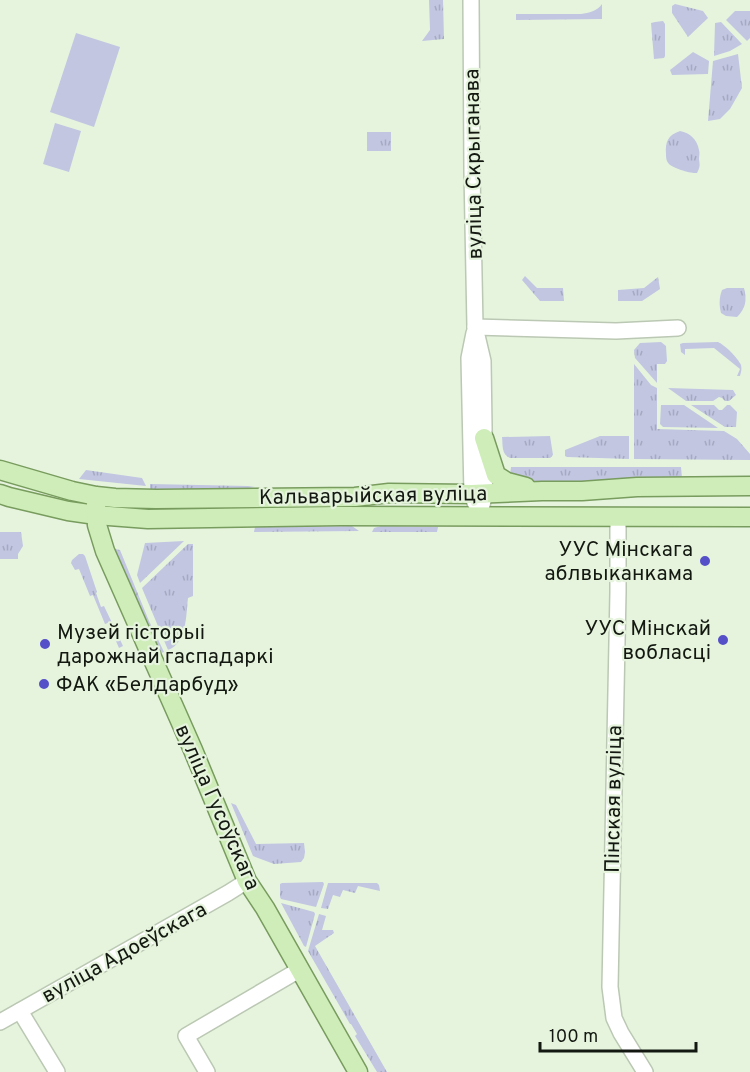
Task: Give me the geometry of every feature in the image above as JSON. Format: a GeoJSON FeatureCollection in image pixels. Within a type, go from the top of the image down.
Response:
{"type":"FeatureCollection","features":[{"type":"Feature","properties":{"kind":"main road"},"geometry":{"type":"LineString","coordinates":[[484,438],[496,475],[507,482],[542,491]]}},
{"type":"Feature","properties":{"kind":"main road","name":"Кальварыйская вуліца"},"geometry":{"type":"LineString","coordinates":[[0,470],[96,496],[156,499],[355,497],[389,493],[478,494],[637,487],[750,486]]}},
{"type":"Feature","properties":{"kind":"main road"},"geometry":{"type":"LineString","coordinates":[[626,517],[627,500],[637,487]]}},
{"type":"Feature","properties":{"kind":"main road","name":"Кальварыйская вуліца"},"geometry":{"type":"LineString","coordinates":[[0,494],[54,508],[96,515],[148,519],[340,516],[750,517]]}},
{"type":"Feature","properties":{"kind":"main road","name":"вуліца Гусоўскага"},"geometry":{"type":"LineString","coordinates":[[96,496],[97,525],[105,551],[193,750],[247,881],[265,908],[358,1072]]}},
{"type":"Feature","properties":{"kind":"street","name":"вуліца Скрыганава"},"geometry":{"type":"LineString","coordinates":[[471,0],[475,327],[469,358],[479,517]]}},
{"type":"Feature","properties":{"kind":"street","name":"вуліца Скрыганава"},"geometry":{"type":"LineString","coordinates":[[475,327],[483,361],[484,438],[478,494]]}},
{"type":"Feature","properties":{"kind":"street"},"geometry":{"type":"LineString","coordinates":[[475,327],[616,331],[678,328]]}},
{"type":"Feature","properties":{"kind":"street","name":"Пінская вуліца"},"geometry":{"type":"LineString","coordinates":[[626,517],[618,574],[610,987],[614,1018],[621,1034],[645,1072]]}},
{"type":"Feature","properties":{"kind":"street","name":"вуліца Адоеўскага"},"geometry":{"type":"LineString","coordinates":[[0,1022],[247,881]]}},
{"type":"Feature","properties":{"kind":"street"},"geometry":{"type":"LineString","coordinates":[[207,1072],[186,1036],[299,970]]}},
{"type":"Feature","properties":{"kind":"street"},"geometry":{"type":"LineString","coordinates":[[20,1011],[57,1072]]}},
{"type":"Feature","properties":{"kind":"green space"},"geometry":{"type":"Polygon","coordinates":[[[429,0],[443,0],[444,39],[422,41],[430,30],[429,0]]]}},
{"type":"Feature","properties":{"kind":"green space"},"geometry":{"type":"Polygon","coordinates":[[[602,4],[602,19],[516,20],[516,14],[584,14],[595,10],[602,4]]]}},
{"type":"Feature","properties":{"kind":"green space"},"geometry":{"type":"Polygon","coordinates":[[[675,4],[703,11],[708,18],[688,37],[672,13],[672,6],[675,4]]]}},
{"type":"Feature","properties":{"kind":"green space"},"geometry":{"type":"Polygon","coordinates":[[[735,11],[750,11],[750,38],[747,41],[726,20],[735,11]]]}},
{"type":"Feature","properties":{"kind":"green space"},"geometry":{"type":"Polygon","coordinates":[[[663,21],[665,24],[665,56],[654,59],[651,23],[663,21]]]}},
{"type":"Feature","properties":{"kind":"green space"},"geometry":{"type":"Polygon","coordinates":[[[721,22],[742,44],[714,56],[715,23],[721,22]]]}},
{"type":"Feature","properties":{"kind":"green space"},"geometry":{"type":"Polygon","coordinates":[[[76,33],[120,47],[94,127],[50,112],[76,33]]]}},
{"type":"Feature","properties":{"kind":"green space"},"geometry":{"type":"Polygon","coordinates":[[[693,52],[709,61],[708,74],[672,75],[670,70],[693,52]]]}},
{"type":"Feature","properties":{"kind":"green space"},"geometry":{"type":"Polygon","coordinates":[[[738,54],[742,88],[730,109],[720,119],[708,121],[713,61],[738,54]]]}},
{"type":"Feature","properties":{"kind":"green space"},"geometry":{"type":"Polygon","coordinates":[[[55,123],[81,131],[69,172],[43,164],[55,123]]]}},
{"type":"Feature","properties":{"kind":"green space"},"geometry":{"type":"Polygon","coordinates":[[[680,131],[687,133],[697,143],[700,165],[697,173],[678,169],[669,164],[667,160],[668,140],[680,131]]]}},
{"type":"Feature","properties":{"kind":"green space"},"geometry":{"type":"Polygon","coordinates":[[[367,132],[391,132],[391,151],[367,151],[367,132]]]}},
{"type":"Feature","properties":{"kind":"green space"},"geometry":{"type":"Polygon","coordinates":[[[525,276],[537,288],[563,288],[564,301],[540,301],[522,280],[525,276]]]}},
{"type":"Feature","properties":{"kind":"green space"},"geometry":{"type":"Polygon","coordinates":[[[658,277],[660,289],[642,301],[618,301],[618,290],[644,288],[658,277]]]}},
{"type":"Feature","properties":{"kind":"green space"},"geometry":{"type":"Polygon","coordinates":[[[744,288],[745,304],[737,317],[721,313],[720,296],[722,290],[744,288]]]}},
{"type":"Feature","properties":{"kind":"green space"},"geometry":{"type":"Polygon","coordinates":[[[661,342],[666,346],[667,361],[665,364],[657,364],[657,383],[635,358],[634,350],[640,343],[661,342]]]}},
{"type":"Feature","properties":{"kind":"green space"},"geometry":{"type":"Polygon","coordinates":[[[718,342],[734,355],[741,365],[740,376],[737,376],[740,369],[714,348],[685,349],[685,355],[681,352],[680,344],[683,343],[718,342]]]}},
{"type":"Feature","properties":{"kind":"green space"},"geometry":{"type":"Polygon","coordinates":[[[634,364],[651,385],[657,388],[657,429],[724,431],[737,439],[750,454],[750,460],[634,459],[634,364]]]}},
{"type":"Feature","properties":{"kind":"green space"},"geometry":{"type":"Polygon","coordinates":[[[668,388],[733,390],[736,395],[729,401],[719,397],[713,401],[686,401],[668,388]]]}},
{"type":"Feature","properties":{"kind":"green space"},"geometry":{"type":"Polygon","coordinates":[[[661,405],[684,405],[718,428],[663,427],[660,424],[661,405]]]}},
{"type":"Feature","properties":{"kind":"green space"},"geometry":{"type":"Polygon","coordinates":[[[691,405],[714,405],[722,410],[730,405],[737,412],[736,427],[725,427],[691,405]]]}},
{"type":"Feature","properties":{"kind":"green space"},"geometry":{"type":"Polygon","coordinates":[[[550,436],[553,455],[550,458],[510,458],[504,452],[502,437],[550,436]]]}},
{"type":"Feature","properties":{"kind":"green space"},"geometry":{"type":"Polygon","coordinates":[[[600,436],[629,436],[629,459],[565,456],[565,450],[600,436]]]}},
{"type":"Feature","properties":{"kind":"green space"},"geometry":{"type":"Polygon","coordinates":[[[511,467],[681,467],[682,478],[525,483],[510,475],[511,467]]]}},
{"type":"Feature","properties":{"kind":"green space"},"geometry":{"type":"Polygon","coordinates":[[[86,470],[142,478],[146,486],[79,479],[86,470]]]}},
{"type":"Feature","properties":{"kind":"green space"},"geometry":{"type":"Polygon","coordinates":[[[150,484],[255,487],[231,491],[150,490],[150,484]]]}},
{"type":"Feature","properties":{"kind":"green space"},"geometry":{"type":"Polygon","coordinates":[[[352,526],[359,531],[254,532],[255,527],[352,526]]]}},
{"type":"Feature","properties":{"kind":"green space"},"geometry":{"type":"Polygon","coordinates":[[[381,526],[438,527],[437,532],[372,532],[374,528],[381,526]]]}},
{"type":"Feature","properties":{"kind":"green space"},"geometry":{"type":"Polygon","coordinates":[[[0,532],[21,532],[23,546],[18,559],[0,559],[0,532]]]}},
{"type":"Feature","properties":{"kind":"green space"},"geometry":{"type":"Polygon","coordinates":[[[184,541],[140,583],[137,575],[145,543],[184,541]]]}},
{"type":"Feature","properties":{"kind":"green space"},"geometry":{"type":"Polygon","coordinates":[[[188,544],[193,544],[193,596],[188,598],[182,635],[179,641],[168,650],[142,588],[188,544]]]}},
{"type":"Feature","properties":{"kind":"green space"},"geometry":{"type":"Polygon","coordinates":[[[115,549],[120,550],[164,652],[158,654],[114,552],[115,549]]]}},
{"type":"Feature","properties":{"kind":"green space"},"geometry":{"type":"Polygon","coordinates":[[[79,554],[85,556],[101,607],[104,606],[123,646],[119,648],[108,623],[105,624],[93,595],[90,596],[79,569],[75,570],[71,563],[79,554]]]}},
{"type":"Feature","properties":{"kind":"green space"},"geometry":{"type":"Polygon","coordinates":[[[231,803],[236,805],[256,844],[304,843],[305,852],[301,862],[274,864],[253,856],[231,803]]]}},
{"type":"Feature","properties":{"kind":"green space"},"geometry":{"type":"Polygon","coordinates":[[[323,882],[316,907],[280,897],[280,884],[282,883],[323,882]]]}},
{"type":"Feature","properties":{"kind":"green space"},"geometry":{"type":"Polygon","coordinates":[[[328,883],[377,883],[380,891],[358,886],[355,893],[343,890],[340,897],[333,895],[328,909],[321,908],[328,883]]]}},
{"type":"Feature","properties":{"kind":"green space"},"geometry":{"type":"Polygon","coordinates":[[[281,903],[314,912],[306,947],[304,946],[281,903]]]}},
{"type":"Feature","properties":{"kind":"green space"},"geometry":{"type":"Polygon","coordinates":[[[319,914],[326,916],[322,930],[333,930],[334,933],[315,946],[387,1072],[377,1072],[308,951],[319,914]]]}},
{"type":"Feature","properties":{"kind":"place","name":"УУС Мінскага аблвыканкама"},"geometry":{"type":"Point","coordinates":[705,561]}},
{"type":"Feature","properties":{"kind":"place","name":"УУС Мінскай вобласці"},"geometry":{"type":"Point","coordinates":[723,640]}},
{"type":"Feature","properties":{"kind":"place","name":"Музей гісторыі дарожнай гаспадаркі"},"geometry":{"type":"Point","coordinates":[45,644]}},
{"type":"Feature","properties":{"kind":"place","name":"ФАК «Белдарбуд»"},"geometry":{"type":"Point","coordinates":[44,684]}}]}
